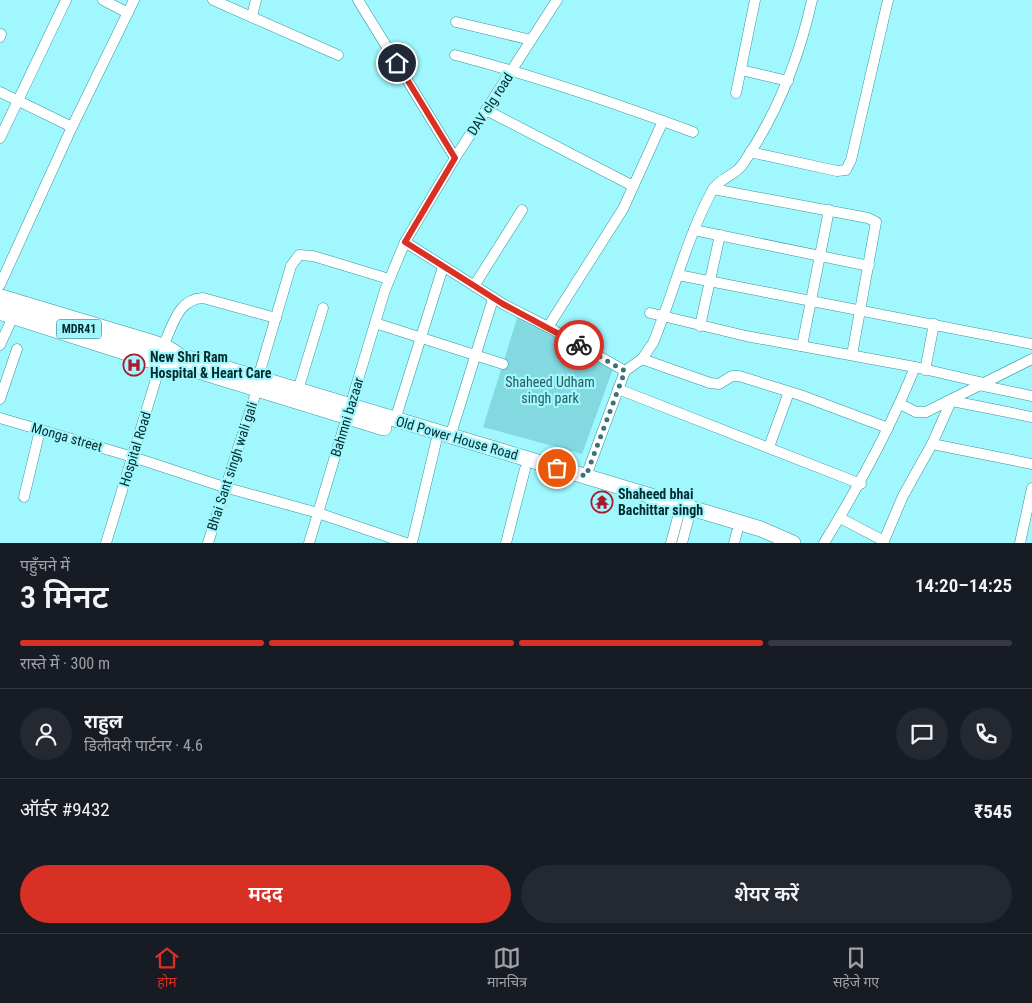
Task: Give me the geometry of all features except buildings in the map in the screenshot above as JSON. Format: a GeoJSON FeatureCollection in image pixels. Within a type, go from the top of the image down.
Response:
{"type":"FeatureCollection","features":[{"type":"Feature","properties":{"kind":"highway","name":"MDR41"},"geometry":{"type":"LineString","coordinates":[[0,305],[348,412]]}},
{"type":"Feature","properties":{"kind":"highway","name":"MDR41"},"geometry":{"type":"LineString","coordinates":[[257,383],[298,390],[348,412]]}},
{"type":"Feature","properties":{"kind":"highway","name":"Old Power House Road"},"geometry":{"type":"LineString","coordinates":[[348,412],[395,420],[586,476],[685,512],[735,538],[768,543]]}},
{"type":"Feature","properties":{"kind":"highway","name":"Old Power House Road"},"geometry":{"type":"LineString","coordinates":[[348,412],[436,442],[526,468],[685,512],[761,529],[793,543]]}},
{"type":"Feature","properties":{"kind":"street"},"geometry":{"type":"LineString","coordinates":[[0,138],[66,0]]}},
{"type":"Feature","properties":{"kind":"street"},"geometry":{"type":"LineString","coordinates":[[104,0],[128,12]]}},
{"type":"Feature","properties":{"kind":"street"},"geometry":{"type":"LineString","coordinates":[[0,285],[72,127],[134,0]]}},
{"type":"Feature","properties":{"kind":"street"},"geometry":{"type":"LineString","coordinates":[[213,0],[338,55]]}},
{"type":"Feature","properties":{"kind":"street"},"geometry":{"type":"LineString","coordinates":[[252,16],[256,0]]}},
{"type":"Feature","properties":{"kind":"street"},"geometry":{"type":"LineString","coordinates":[[358,0],[455,158]]}},
{"type":"Feature","properties":{"kind":"street","name":"DAV clg road"},"geometry":{"type":"LineString","coordinates":[[385,290],[405,242],[455,158],[557,0]]}},
{"type":"Feature","properties":{"kind":"street"},"geometry":{"type":"LineString","coordinates":[[736,93],[755,0]]}},
{"type":"Feature","properties":{"kind":"street"},"geometry":{"type":"LineString","coordinates":[[586,476],[625,371],[650,351],[664,318],[694,230],[713,189],[719,182],[736,172],[750,152],[788,82],[798,57],[812,0]]}},
{"type":"Feature","properties":{"kind":"street"},"geometry":{"type":"LineString","coordinates":[[750,152],[837,171],[846,170],[851,160],[888,0]]}},
{"type":"Feature","properties":{"kind":"street"},"geometry":{"type":"LineString","coordinates":[[456,22],[531,40]]}},
{"type":"Feature","properties":{"kind":"street"},"geometry":{"type":"LineString","coordinates":[[455,55],[512,70],[619,104],[693,132]]}},
{"type":"Feature","properties":{"kind":"street"},"geometry":{"type":"LineString","coordinates":[[741,70],[788,82]]}},
{"type":"Feature","properties":{"kind":"street"},"geometry":{"type":"LineString","coordinates":[[0,92],[72,127]]}},
{"type":"Feature","properties":{"kind":"street"},"geometry":{"type":"LineString","coordinates":[[486,110],[633,186]]}},
{"type":"Feature","properties":{"kind":"street"},"geometry":{"type":"LineString","coordinates":[[548,327],[623,209],[663,121]]}},
{"type":"Feature","properties":{"kind":"street"},"geometry":{"type":"LineString","coordinates":[[713,189],[868,218],[876,222],[852,355]]}},
{"type":"Feature","properties":{"kind":"street"},"geometry":{"type":"LineString","coordinates":[[474,286],[522,210]]}},
{"type":"Feature","properties":{"kind":"street"},"geometry":{"type":"LineString","coordinates":[[802,346],[828,210]]}},
{"type":"Feature","properties":{"kind":"street"},"geometry":{"type":"LineString","coordinates":[[694,230],[869,266]]}},
{"type":"Feature","properties":{"kind":"street"},"geometry":{"type":"LineString","coordinates":[[700,326],[720,235]]}},
{"type":"Feature","properties":{"kind":"street"},"geometry":{"type":"LineString","coordinates":[[405,242],[494,299],[625,371]]}},
{"type":"Feature","properties":{"kind":"street","name":"Bhai Sant singh wali gali"},"geometry":{"type":"LineString","coordinates":[[208,543],[291,266],[299,255],[313,256],[389,279]]}},
{"type":"Feature","properties":{"kind":"street"},"geometry":{"type":"LineString","coordinates":[[395,420],[443,266]]}},
{"type":"Feature","properties":{"kind":"street"},"geometry":{"type":"LineString","coordinates":[[678,275],[1032,344]]}},
{"type":"Feature","properties":{"kind":"street","name":"Bahmni bazaar"},"geometry":{"type":"LineString","coordinates":[[308,543],[385,290]]}},
{"type":"Feature","properties":{"kind":"street"},"geometry":{"type":"LineString","coordinates":[[0,294],[169,357]]}},
{"type":"Feature","properties":{"kind":"street","name":"Hospital Road"},"geometry":{"type":"LineString","coordinates":[[106,543],[133,457],[169,357],[183,306],[195,299],[203,298],[276,318]]}},
{"type":"Feature","properties":{"kind":"street"},"geometry":{"type":"LineString","coordinates":[[450,436],[494,299]]}},
{"type":"Feature","properties":{"kind":"street"},"geometry":{"type":"LineString","coordinates":[[298,390],[323,308]]}},
{"type":"Feature","properties":{"kind":"street"},"geometry":{"type":"LineString","coordinates":[[650,314],[700,326],[920,368],[1032,396]]}},
{"type":"Feature","properties":{"kind":"street"},"geometry":{"type":"LineString","coordinates":[[0,315],[169,357]]}},
{"type":"Feature","properties":{"kind":"street"},"geometry":{"type":"LineString","coordinates":[[0,345],[12,319]]}},
{"type":"Feature","properties":{"kind":"street"},"geometry":{"type":"LineString","coordinates":[[375,323],[503,364]]}},
{"type":"Feature","properties":{"kind":"street"},"geometry":{"type":"LineString","coordinates":[[824,543],[861,484],[900,404],[920,368],[934,324]]}},
{"type":"Feature","properties":{"kind":"street"},"geometry":{"type":"LineString","coordinates":[[0,399],[17,349]]}},
{"type":"Feature","properties":{"kind":"street"},"geometry":{"type":"LineString","coordinates":[[642,359],[710,383],[719,384],[735,375],[789,392],[888,428]]}},
{"type":"Feature","properties":{"kind":"street"},"geometry":{"type":"LineString","coordinates":[[900,404],[923,413],[1032,359]]}},
{"type":"Feature","properties":{"kind":"street"},"geometry":{"type":"LineString","coordinates":[[618,389],[769,446],[861,484]]}},
{"type":"Feature","properties":{"kind":"street"},"geometry":{"type":"LineString","coordinates":[[769,446],[789,392]]}},
{"type":"Feature","properties":{"kind":"street"},"geometry":{"type":"LineString","coordinates":[[952,400],[1032,417]]}},
{"type":"Feature","properties":{"kind":"street"},"geometry":{"type":"LineString","coordinates":[[840,518],[884,542],[903,496],[932,444],[952,400]]}},
{"type":"Feature","properties":{"kind":"street","name":"Monga street"},"geometry":{"type":"LineString","coordinates":[[0,418],[133,457],[224,487],[318,512],[406,543]]}},
{"type":"Feature","properties":{"kind":"street"},"geometry":{"type":"LineString","coordinates":[[24,497],[40,430]]}},
{"type":"Feature","properties":{"kind":"street"},"geometry":{"type":"LineString","coordinates":[[412,543],[436,442]]}},
{"type":"Feature","properties":{"kind":"street"},"geometry":{"type":"LineString","coordinates":[[932,444],[1032,464]]}},
{"type":"Feature","properties":{"kind":"street"},"geometry":{"type":"LineString","coordinates":[[506,543],[526,468]]}},
{"type":"Feature","properties":{"kind":"street"},"geometry":{"type":"LineString","coordinates":[[1020,543],[1032,488]]}},
{"type":"Feature","properties":{"kind":"street"},"geometry":{"type":"LineString","coordinates":[[671,543],[685,512]]}},
{"type":"Feature","properties":{"kind":"street"},"geometry":{"type":"LineString","coordinates":[[682,543],[685,512]]}},
{"type":"Feature","properties":{"kind":"green space","name":"Shaheed Udham singh park"},"geometry":{"type":"Polygon","coordinates":[[[520,309],[613,369],[582,454],[483,427],[520,309]]]}},
{"type":"Feature","properties":{"kind":"way so far"},"geometry":{"type":"LineString","coordinates":[[557,468],[586,476],[625,371],[579,345]]}},
{"type":"Feature","properties":{"kind":"place","name":"New Shri Ram Hospital & Heart Care"},"geometry":{"type":"Point","coordinates":[134,365]}},
{"type":"Feature","properties":{"kind":"place","name":"Shaheed bhai Bachittar singh"},"geometry":{"type":"Point","coordinates":[602,502]}},
{"type":"Feature","properties":{"kind":"route"},"geometry":{"type":"LineString","coordinates":[[397,63],[455,158],[405,242],[516,312],[548,327],[579,345]]}}]}
